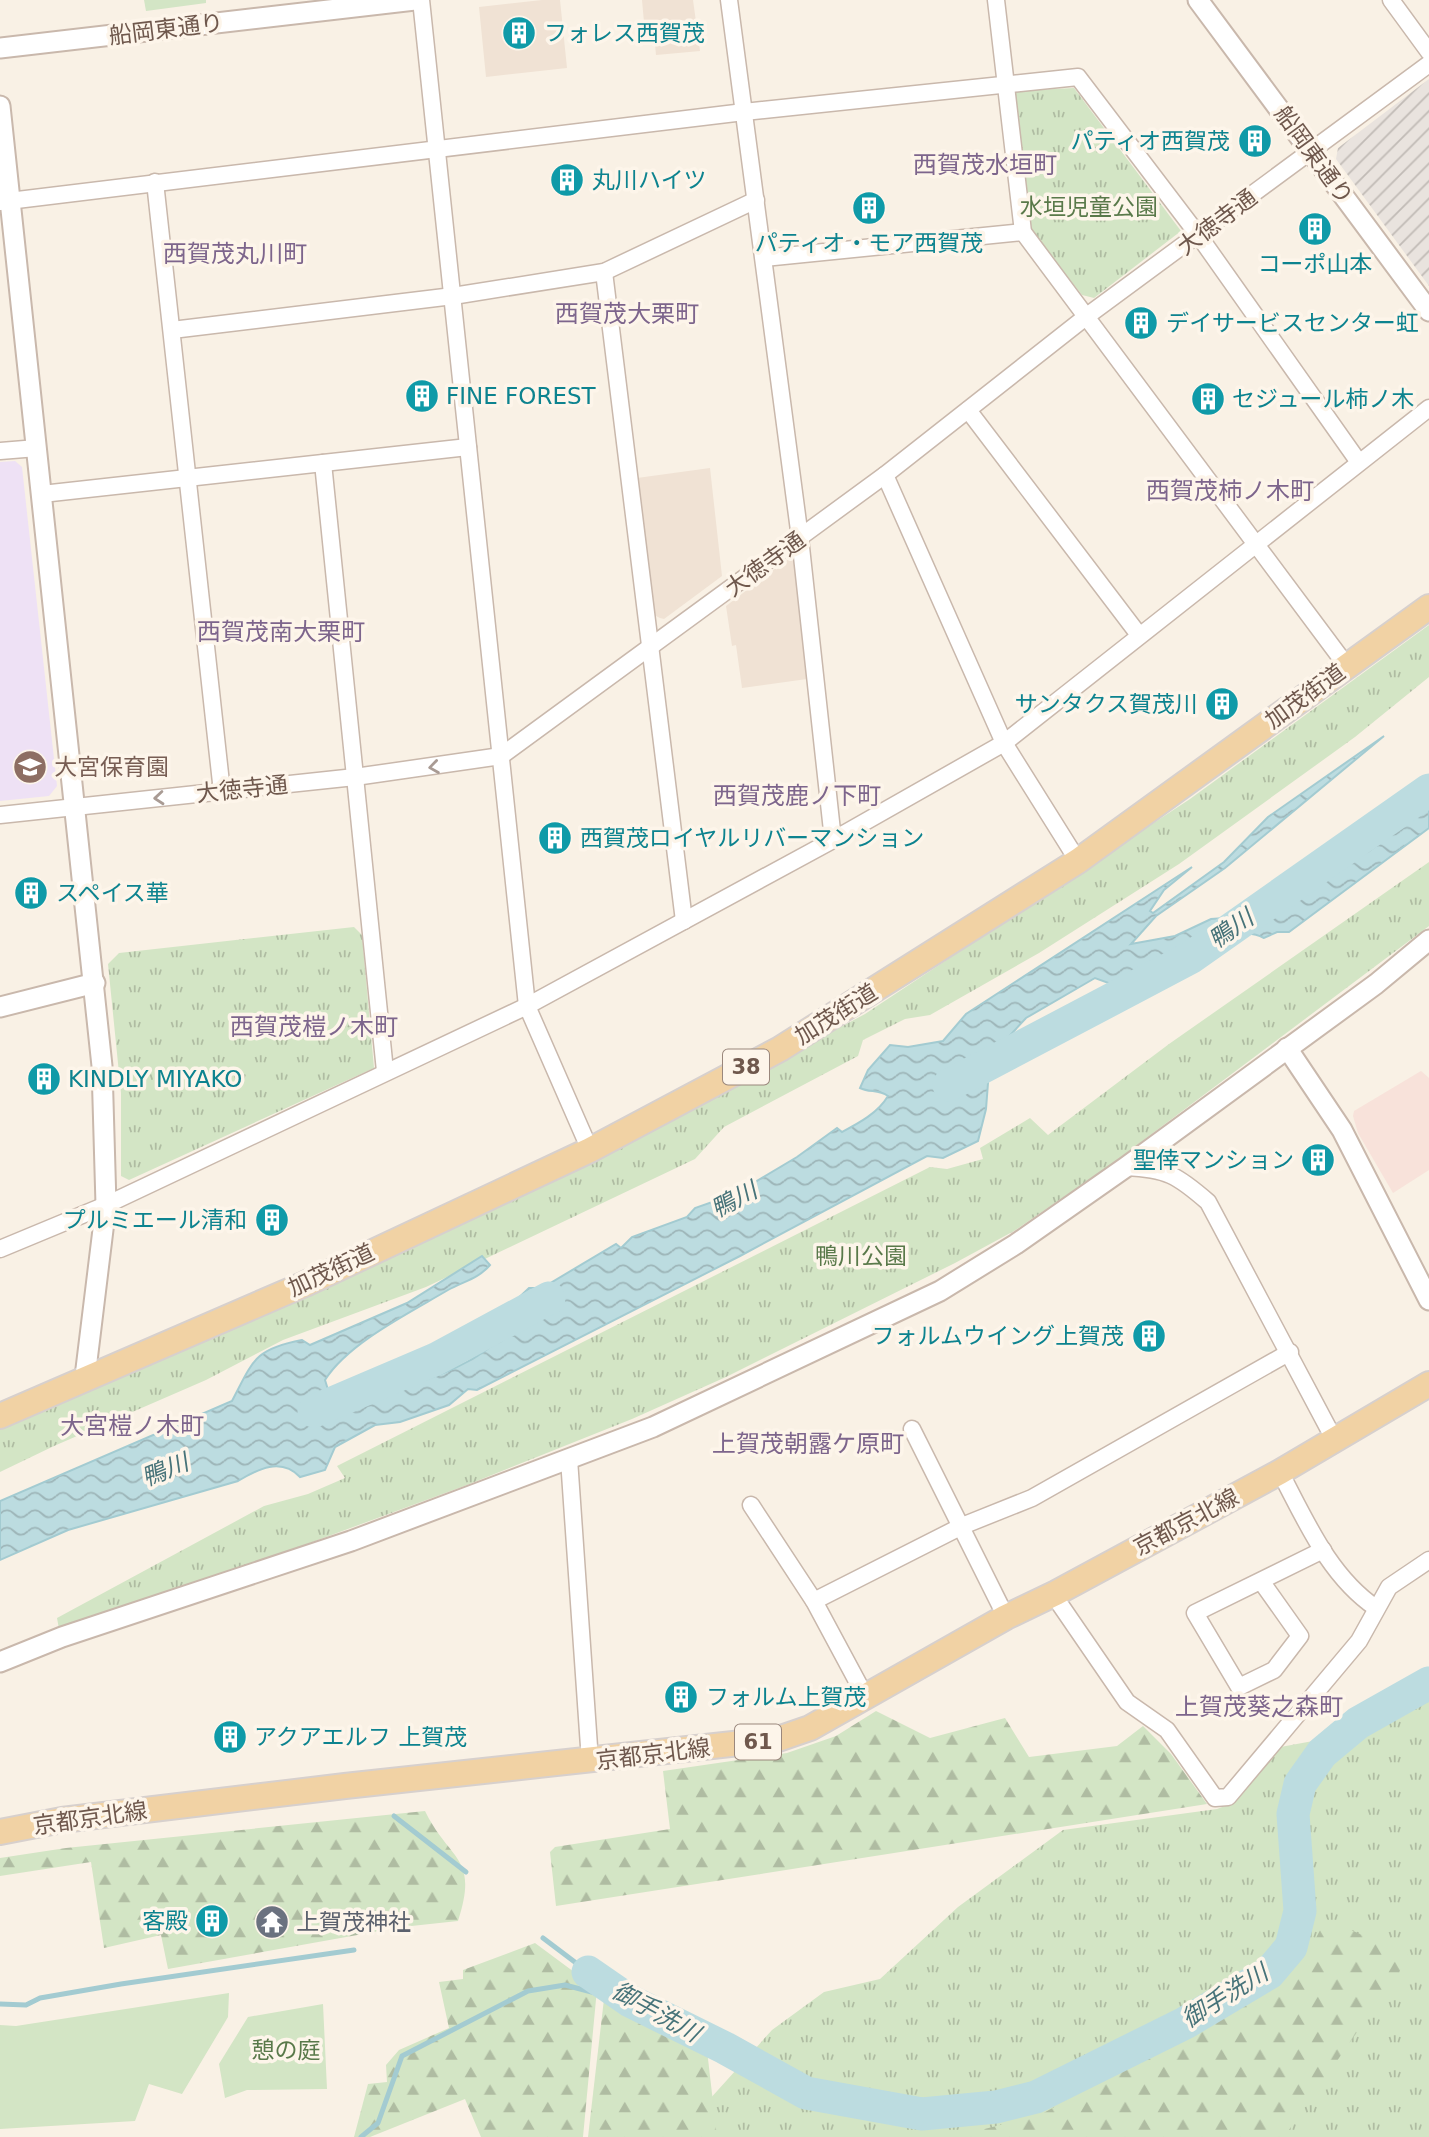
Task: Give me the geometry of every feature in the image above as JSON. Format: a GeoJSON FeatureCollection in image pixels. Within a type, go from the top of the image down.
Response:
{"type":"FeatureCollection","features":[{"type":"Feature","properties":{"kind":"main road","name":"加茂街道"},"geometry":{"type":"LineString","coordinates":[[0,1416],[304,1284],[590,1150],[780,1049],[1077,861],[1429,607]]}},
{"type":"Feature","properties":{"kind":"main road","name":"京都京北線"},"geometry":{"type":"LineString","coordinates":[[0,1832],[62,1820],[778,1739],[810,1728],[1006,1616],[1056,1593],[1280,1472],[1429,1384]]}},
{"type":"Feature","properties":{"kind":"street","name":"船岡東通り"},"geometry":{"type":"LineString","coordinates":[[0,48],[415,0]]}},
{"type":"Feature","properties":{"kind":"street"},"geometry":{"type":"LineString","coordinates":[[421,0],[527,1006],[590,1150]]}},
{"type":"Feature","properties":{"kind":"street"},"geometry":{"type":"LineString","coordinates":[[729,0],[800,538],[833,840]]}},
{"type":"Feature","properties":{"kind":"street"},"geometry":{"type":"LineString","coordinates":[[996,0],[1023,232],[1346,665]]}},
{"type":"Feature","properties":{"kind":"street","name":"船岡東通り"},"geometry":{"type":"LineString","coordinates":[[1198,0],[1429,311]]}},
{"type":"Feature","properties":{"kind":"street"},"geometry":{"type":"LineString","coordinates":[[1391,0],[1429,52]]}},
{"type":"Feature","properties":{"kind":"street","name":"大徳寺通"},"geometry":{"type":"LineString","coordinates":[[0,815],[355,777],[501,756],[885,475],[1087,316],[1429,64]]}},
{"type":"Feature","properties":{"kind":"street"},"geometry":{"type":"LineString","coordinates":[[5,201],[744,112],[1079,77],[1199,236],[1358,461]]}},
{"type":"Feature","properties":{"kind":"street"},"geometry":{"type":"LineString","coordinates":[[0,106],[5,201],[37,448],[77,806],[106,1125],[106,1205],[85,1377]]}},
{"type":"Feature","properties":{"kind":"street"},"geometry":{"type":"LineString","coordinates":[[155,182],[222,792]]}},
{"type":"Feature","properties":{"kind":"street"},"geometry":{"type":"LineString","coordinates":[[172,330],[453,296],[604,272],[755,200]]}},
{"type":"Feature","properties":{"kind":"street"},"geometry":{"type":"LineString","coordinates":[[764,258],[1023,232]]}},
{"type":"Feature","properties":{"kind":"street"},"geometry":{"type":"LineString","coordinates":[[604,272],[653,646],[684,921]]}},
{"type":"Feature","properties":{"kind":"street"},"geometry":{"type":"LineString","coordinates":[[0,1249],[106,1205],[527,1006],[833,840],[1004,743],[1358,461],[1429,408]]}},
{"type":"Feature","properties":{"kind":"street"},"geometry":{"type":"LineString","coordinates":[[968,410],[1139,635]]}},
{"type":"Feature","properties":{"kind":"street"},"geometry":{"type":"LineString","coordinates":[[42,494],[468,447]]}},
{"type":"Feature","properties":{"kind":"street"},"geometry":{"type":"LineString","coordinates":[[0,451],[37,448]]}},
{"type":"Feature","properties":{"kind":"street"},"geometry":{"type":"LineString","coordinates":[[323,463],[385,1071]]}},
{"type":"Feature","properties":{"kind":"street"},"geometry":{"type":"LineString","coordinates":[[885,475],[1004,743],[1077,861]]}},
{"type":"Feature","properties":{"kind":"street"},"geometry":{"type":"LineString","coordinates":[[0,1662],[62,1637],[351,1541],[653,1427],[940,1291],[1016,1244],[1126,1167],[1376,984],[1429,940]]}},
{"type":"Feature","properties":{"kind":"street"},"geometry":{"type":"LineString","coordinates":[[0,1007],[94,983]]}},
{"type":"Feature","properties":{"kind":"street"},"geometry":{"type":"LineString","coordinates":[[1287,1048],[1342,1130],[1429,1300]]}},
{"type":"Feature","properties":{"kind":"street"},"geometry":{"type":"LineString","coordinates":[[1126,1167],[1159,1168],[1179,1177],[1208,1202],[1334,1439]]}},
{"type":"Feature","properties":{"kind":"street"},"geometry":{"type":"LineString","coordinates":[[814,1601],[962,1526],[1032,1498],[1290,1352]]}},
{"type":"Feature","properties":{"kind":"street"},"geometry":{"type":"LineString","coordinates":[[912,1429],[1006,1616]]}},
{"type":"Feature","properties":{"kind":"street"},"geometry":{"type":"LineString","coordinates":[[569,1459],[590,1761]]}},
{"type":"Feature","properties":{"kind":"street"},"geometry":{"type":"LineString","coordinates":[[1280,1472],[1323,1550],[1354,1592],[1376,1608]]}},
{"type":"Feature","properties":{"kind":"street"},"geometry":{"type":"LineString","coordinates":[[751,1505],[814,1601],[865,1696]]}},
{"type":"Feature","properties":{"kind":"street"},"geometry":{"type":"LineString","coordinates":[[1261,1581],[1300,1636],[1274,1670],[1239,1687],[1195,1613],[1323,1550]]}},
{"type":"Feature","properties":{"kind":"street"},"geometry":{"type":"LineString","coordinates":[[1056,1593],[1057,1600],[1126,1702],[1167,1730],[1215,1798],[1228,1797],[1359,1641],[1389,1587],[1429,1560]]}},
{"type":"Feature","properties":{"kind":"shaded area"},"geometry":{"type":"Polygon","coordinates":[[[560,0],[567,68],[486,77],[479,7],[560,0]]]}},
{"type":"Feature","properties":{"kind":"shaded area"},"geometry":{"type":"Polygon","coordinates":[[[642,0],[693,0],[700,51],[656,55],[655,44],[646,44],[642,0]]]}},
{"type":"Feature","properties":{"kind":"shaded area"},"geometry":{"type":"Polygon","coordinates":[[[1429,79],[1429,286],[1336,159],[1338,148],[1429,79]]]}},
{"type":"Feature","properties":{"kind":"shaded area"},"geometry":{"type":"Polygon","coordinates":[[[15,461],[22,467],[57,786],[49,796],[0,801],[0,462],[15,461]]]}},
{"type":"Feature","properties":{"kind":"shaded area"},"geometry":{"type":"Polygon","coordinates":[[[710,468],[722,576],[664,619],[660,618],[654,615],[637,478],[710,468]]]}},
{"type":"Feature","properties":{"kind":"shaded area"},"geometry":{"type":"Polygon","coordinates":[[[789,558],[794,559],[807,679],[742,688],[736,645],[732,646],[726,606],[789,558]]]}},
{"type":"Feature","properties":{"kind":"shaded area"},"geometry":{"type":"Polygon","coordinates":[[[1421,1071],[1429,1078],[1429,1170],[1393,1193],[1358,1133],[1354,1111],[1421,1071]]]}},
{"type":"Feature","properties":{"kind":"green space"},"geometry":{"type":"Polygon","coordinates":[[[144,0],[206,0],[206,3],[146,11],[144,0]]]}},
{"type":"Feature","properties":{"kind":"green space","name":"水垣児童公園"},"geometry":{"type":"Polygon","coordinates":[[[1074,88],[1181,231],[1094,298],[1082,295],[1031,231],[1014,91],[1074,88]]]}},
{"type":"Feature","properties":{"kind":"green space"},"geometry":{"type":"Polygon","coordinates":[[[1429,625],[1429,677],[1355,737],[1179,864],[1039,953],[930,1015],[905,1019],[863,1040],[858,1056],[724,1127],[695,1159],[426,1287],[283,1340],[206,1380],[0,1472],[0,1425],[590,1161],[865,1014],[1190,799],[1429,625]]]}},
{"type":"Feature","properties":{"kind":"green space","name":"鴨川公園"},"geometry":{"type":"Polygon","coordinates":[[[1429,862],[1429,926],[1113,1163],[1014,1231],[726,1377],[632,1419],[467,1485],[280,1554],[59,1629],[57,1618],[264,1506],[308,1494],[345,1478],[337,1466],[930,1167],[947,1169],[983,1159],[980,1148],[1030,1118],[1048,1135],[1169,1044],[1429,862]]]}},
{"type":"Feature","properties":{"kind":"green space"},"geometry":{"type":"Polygon","coordinates":[[[354,927],[362,935],[374,1068],[129,1180],[121,1176],[121,1093],[108,964],[119,953],[354,927]]]}},
{"type":"Feature","properties":{"kind":"green space"},"geometry":{"type":"Polygon","coordinates":[[[1429,1688],[1429,2137],[690,2137],[690,2121],[772,2030],[824,1992],[880,1979],[958,1907],[1063,1830],[1217,1809],[1230,1804],[1275,1748],[1362,1732],[1429,1688]]]}},
{"type":"Feature","properties":{"kind":"green space"},"geometry":{"type":"Polygon","coordinates":[[[876,1711],[930,1738],[1005,1718],[1029,1757],[1117,1746],[1143,1726],[1171,1754],[1207,1804],[556,1906],[550,1852],[555,1847],[670,1829],[663,1771],[787,1753],[836,1736],[876,1711]]]}},
{"type":"Feature","properties":{"kind":"green space"},"geometry":{"type":"Polygon","coordinates":[[[425,1811],[463,1871],[464,1900],[458,1921],[402,1927],[168,1969],[161,1935],[104,1948],[91,1862],[0,1876],[0,1858],[66,1848],[425,1811]]]}},
{"type":"Feature","properties":{"kind":"green space"},"geometry":{"type":"Polygon","coordinates":[[[1326,1919],[1410,1956],[1284,2137],[953,2137],[1040,2115],[1299,1970],[1326,1919]]]}},
{"type":"Feature","properties":{"kind":"green space"},"geometry":{"type":"Polygon","coordinates":[[[535,1943],[597,1989],[583,2137],[481,2137],[465,2099],[370,2137],[354,2137],[368,2084],[387,2082],[386,2065],[399,2050],[449,2028],[439,1982],[463,1979],[463,1970],[535,1943]]]}},
{"type":"Feature","properties":{"kind":"green space"},"geometry":{"type":"Polygon","coordinates":[[[229,1993],[228,2017],[182,2094],[149,2084],[135,2121],[0,2129],[0,2025],[16,2026],[229,1993]]]}},
{"type":"Feature","properties":{"kind":"green space"},"geometry":{"type":"Polygon","coordinates":[[[604,1999],[707,2050],[717,2137],[588,2137],[604,1999]]]}},
{"type":"Feature","properties":{"kind":"green space","name":"憩の庭"},"geometry":{"type":"Polygon","coordinates":[[[323,2004],[327,2089],[247,2090],[225,2098],[219,2064],[248,2017],[323,2004]]]}},
{"type":"Feature","properties":{"kind":"water"},"geometry":{"type":"Polygon","coordinates":[[[1384,736],[1225,868],[1156,916],[1131,944],[1175,936],[1211,919],[1255,916],[1283,906],[1429,807],[1429,828],[1289,932],[1277,932],[1264,938],[1248,934],[1234,937],[1172,965],[1140,987],[1114,985],[1095,978],[1026,1018],[990,1057],[986,1109],[978,1141],[943,1158],[927,1156],[740,1256],[477,1390],[468,1389],[449,1405],[400,1422],[375,1425],[335,1447],[325,1470],[300,1477],[293,1471],[277,1466],[261,1469],[238,1481],[68,1530],[0,1560],[0,1501],[232,1401],[251,1366],[264,1353],[302,1340],[310,1345],[407,1303],[482,1256],[490,1265],[481,1274],[381,1329],[349,1353],[325,1380],[329,1393],[366,1394],[402,1387],[465,1363],[498,1339],[509,1324],[511,1305],[529,1288],[542,1288],[616,1244],[621,1248],[632,1237],[687,1217],[695,1208],[735,1194],[797,1157],[837,1128],[842,1132],[861,1121],[879,1108],[888,1096],[860,1088],[868,1070],[890,1045],[908,1047],[943,1041],[966,1014],[1192,867],[1164,890],[1150,911],[1153,913],[1224,862],[1268,817],[1384,736]]]}},
{"type":"Feature","properties":{"kind":"waterway","name":"鴨川"},"geometry":{"type":"LineString","coordinates":[[949,1085],[1190,958],[1429,790]]}},
{"type":"Feature","properties":{"kind":"waterway","name":"鴨川"},"geometry":{"type":"LineString","coordinates":[[314,1411],[436,1359],[549,1298]]}},
{"type":"Feature","properties":{"kind":"waterway","name":"御手洗川"},"geometry":{"type":"LineString","coordinates":[[588,1972],[630,2001],[725,2048],[806,2093],[922,2114],[996,2107],[1036,2097],[1185,2023],[1269,1973],[1291,1947],[1300,1911],[1293,1814],[1300,1784],[1322,1753],[1358,1723],[1429,1683]]}},
{"type":"Feature","properties":{"kind":"waterway"},"geometry":{"type":"LineString","coordinates":[[394,1816],[466,1872]]}},
{"type":"Feature","properties":{"kind":"waterway"},"geometry":{"type":"LineString","coordinates":[[543,1938],[588,1972]]}},
{"type":"Feature","properties":{"kind":"waterway"},"geometry":{"type":"LineString","coordinates":[[0,2004],[26,2005],[40,1998],[121,1984],[354,1950]]}},
{"type":"Feature","properties":{"kind":"waterway"},"geometry":{"type":"LineString","coordinates":[[361,2137],[378,2123],[402,2056],[528,1991],[565,1985],[603,1995],[615,1992]]}},
{"type":"Feature","properties":{"kind":"place","name":"フォレス西賀茂"},"geometry":{"type":"Point","coordinates":[519,33]}},
{"type":"Feature","properties":{"kind":"place","name":"パティオ西賀茂"},"geometry":{"type":"Point","coordinates":[1255,141]}},
{"type":"Feature","properties":{"kind":"place","name":"丸川ハイツ"},"geometry":{"type":"Point","coordinates":[567,180]}},
{"type":"Feature","properties":{"kind":"place","name":"パティオ・モア西賀茂"},"geometry":{"type":"Point","coordinates":[869,208]}},
{"type":"Feature","properties":{"kind":"place","name":"コーポ山本"},"geometry":{"type":"Point","coordinates":[1315,229]}},
{"type":"Feature","properties":{"kind":"place","name":"デイサービスセンター虹"},"geometry":{"type":"Point","coordinates":[1141,323]}},
{"type":"Feature","properties":{"kind":"place","name":"FINE FOREST"},"geometry":{"type":"Point","coordinates":[422,396]}},
{"type":"Feature","properties":{"kind":"place","name":"セジュール柿ノ木"},"geometry":{"type":"Point","coordinates":[1208,399]}},
{"type":"Feature","properties":{"kind":"place","name":"サンタクス賀茂川"},"geometry":{"type":"Point","coordinates":[1222,704]}},
{"type":"Feature","properties":{"kind":"place","name":"大宮保育園"},"geometry":{"type":"Point","coordinates":[30,767]}},
{"type":"Feature","properties":{"kind":"place","name":"西賀茂ロイヤルリバーマンション"},"geometry":{"type":"Point","coordinates":[555,838]}},
{"type":"Feature","properties":{"kind":"place","name":"スペイス華"},"geometry":{"type":"Point","coordinates":[31,893]}},
{"type":"Feature","properties":{"kind":"place","name":"KINDLY MIYAKO"},"geometry":{"type":"Point","coordinates":[44,1079]}},
{"type":"Feature","properties":{"kind":"place","name":"聖倖マンション"},"geometry":{"type":"Point","coordinates":[1318,1160]}},
{"type":"Feature","properties":{"kind":"place","name":"プルミエール清和"},"geometry":{"type":"Point","coordinates":[272,1220]}},
{"type":"Feature","properties":{"kind":"place","name":"フォルムウイング上賀茂"},"geometry":{"type":"Point","coordinates":[1149,1336]}},
{"type":"Feature","properties":{"kind":"place","name":"フォルム上賀茂"},"geometry":{"type":"Point","coordinates":[681,1697]}},
{"type":"Feature","properties":{"kind":"place","name":"アクアエルフ 上賀茂"},"geometry":{"type":"Point","coordinates":[230,1737]}},
{"type":"Feature","properties":{"kind":"place","name":"客殿"},"geometry":{"type":"Point","coordinates":[212,1921]}},
{"type":"Feature","properties":{"kind":"place","name":"上賀茂神社"},"geometry":{"type":"Point","coordinates":[272,1922]}},
{"type":"Feature","properties":{"kind":"district","name":"西賀茂水垣町"},"geometry":{"type":"Point","coordinates":[985,165]}},
{"type":"Feature","properties":{"kind":"district","name":"西賀茂丸川町"},"geometry":{"type":"Point","coordinates":[235,254]}},
{"type":"Feature","properties":{"kind":"district","name":"西賀茂大栗町"},"geometry":{"type":"Point","coordinates":[627,314]}},
{"type":"Feature","properties":{"kind":"district","name":"西賀茂柿ノ木町"},"geometry":{"type":"Point","coordinates":[1230,491]}},
{"type":"Feature","properties":{"kind":"district","name":"西賀茂南大栗町"},"geometry":{"type":"Point","coordinates":[281,632]}},
{"type":"Feature","properties":{"kind":"district","name":"西賀茂鹿ノ下町"},"geometry":{"type":"Point","coordinates":[797,796]}},
{"type":"Feature","properties":{"kind":"district","name":"西賀茂榿ノ木町"},"geometry":{"type":"Point","coordinates":[314,1027]}},
{"type":"Feature","properties":{"kind":"district","name":"大宮榿ノ木町"},"geometry":{"type":"Point","coordinates":[132,1426]}},
{"type":"Feature","properties":{"kind":"district","name":"上賀茂朝露ケ原町"},"geometry":{"type":"Point","coordinates":[808,1444]}},
{"type":"Feature","properties":{"kind":"district","name":"上賀茂葵之森町"},"geometry":{"type":"Point","coordinates":[1259,1707]}}]}
